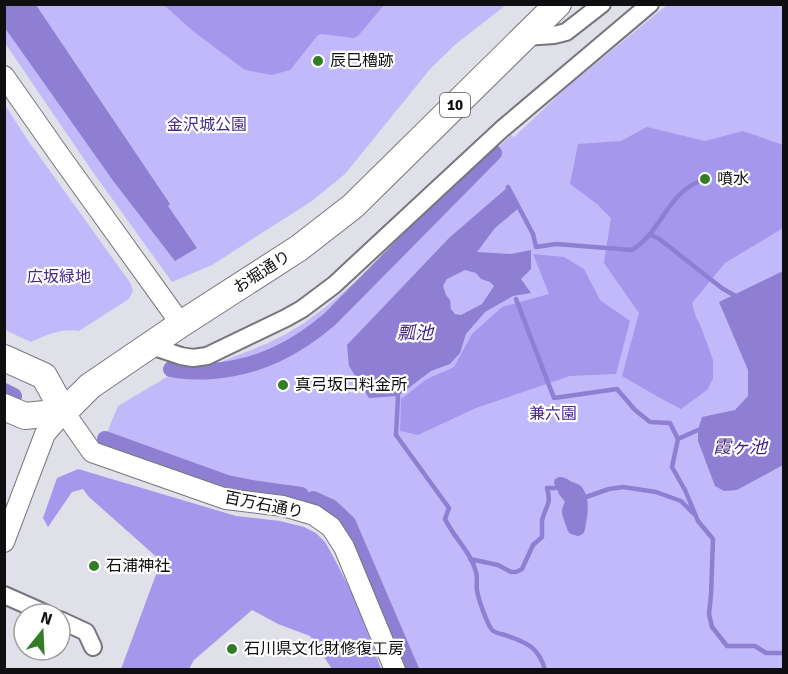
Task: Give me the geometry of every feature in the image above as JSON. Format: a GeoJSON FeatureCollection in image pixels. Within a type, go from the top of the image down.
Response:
{"type":"FeatureCollection","features":[{"type":"Feature","properties":{"kind":"main road","name":"お堀通り"},"geometry":{"type":"LineString","coordinates":[[181,324],[299,248],[353,206],[558,4]]}},
{"type":"Feature","properties":{"kind":"main road","name":"10"},"geometry":{"type":"LineString","coordinates":[[64,412],[90,386],[181,324]]}},
{"type":"Feature","properties":{"kind":"main road","name":"百万石通り"},"geometry":{"type":"LineString","coordinates":[[4,358],[44,376],[64,412]]}},
{"type":"Feature","properties":{"kind":"main road"},"geometry":{"type":"LineString","coordinates":[[4,407],[25,416],[64,412]]}},
{"type":"Feature","properties":{"kind":"street"},"geometry":{"type":"LineString","coordinates":[[525,37],[566,32],[602,4]]}},
{"type":"Feature","properties":{"kind":"street"},"geometry":{"type":"LineString","coordinates":[[148,345],[181,356],[194,358],[207,356],[302,309],[334,285],[502,129],[651,4]]}},
{"type":"Feature","properties":{"kind":"street"},"geometry":{"type":"LineString","coordinates":[[4,76],[181,324]]}},
{"type":"Feature","properties":{"kind":"street"},"geometry":{"type":"LineString","coordinates":[[4,542],[45,435],[64,412]]}},
{"type":"Feature","properties":{"kind":"street","name":"百万石通り"},"geometry":{"type":"LineString","coordinates":[[64,412],[93,452],[226,500],[284,506],[314,515],[332,527],[344,547],[395,669]]}},
{"type":"Feature","properties":{"kind":"street"},"geometry":{"type":"LineString","coordinates":[[4,595],[20,602]]}},
{"type":"Feature","properties":{"kind":"street"},"geometry":{"type":"LineString","coordinates":[[72,626],[86,632],[93,647]]}},
{"type":"Feature","properties":{"kind":"green space","name":"金沢城公園"},"geometry":{"type":"Polygon","coordinates":[[[4,5],[506,5],[456,44],[431,68],[345,174],[312,201],[212,265],[172,282],[90,168],[5,43],[4,5]]]}},
{"type":"Feature","properties":{"kind":"green space","name":"兼六園"},"geometry":{"type":"Polygon","coordinates":[[[667,5],[783,5],[783,669],[412,669],[355,532],[335,508],[301,493],[252,488],[227,482],[105,437],[118,406],[172,374],[169,370],[172,368],[203,369],[266,344],[304,323],[327,306],[375,265],[511,135],[514,137],[566,88],[667,5]]]}},
{"type":"Feature","properties":{"kind":"green space","name":"広坂緑地"},"geometry":{"type":"Polygon","coordinates":[[[5,105],[131,284],[133,291],[129,299],[79,331],[60,331],[31,342],[5,330],[5,105]]]}},
{"type":"Feature","properties":{"kind":"shaded area"},"geometry":{"type":"Polygon","coordinates":[[[164,5],[384,5],[358,36],[353,38],[318,35],[290,70],[272,75],[245,70],[194,32],[164,5]]]}},
{"type":"Feature","properties":{"kind":"shaded area"},"geometry":{"type":"Polygon","coordinates":[[[647,127],[705,141],[743,131],[783,145],[783,228],[725,263],[692,303],[713,360],[713,379],[707,390],[681,409],[622,376],[639,313],[604,263],[611,218],[597,204],[570,184],[578,144],[621,141],[647,127]]]}},
{"type":"Feature","properties":{"kind":"shaded area"},"geometry":{"type":"Polygon","coordinates":[[[533,254],[564,257],[584,269],[600,300],[630,321],[616,374],[570,376],[476,408],[418,435],[400,431],[401,399],[427,379],[454,367],[472,334],[502,307],[549,294],[533,254]]]}},
{"type":"Feature","properties":{"kind":"shaded area"},"geometry":{"type":"Polygon","coordinates":[[[78,469],[236,516],[280,521],[304,527],[316,533],[325,542],[356,601],[381,669],[332,669],[310,636],[278,624],[252,610],[194,660],[189,669],[121,669],[161,561],[83,489],[72,492],[48,527],[43,518],[57,478],[78,469]]]}},
{"type":"Feature","properties":{"kind":"water"},"geometry":{"type":"Polygon","coordinates":[[[4,5],[36,5],[197,248],[175,261],[114,182],[5,28],[4,5]]]}},
{"type":"Feature","properties":{"kind":"water","name":"瓢池"},"geometry":{"type":"Polygon","coordinates":[[[508,187],[520,207],[495,228],[477,252],[511,254],[531,250],[531,269],[521,279],[531,293],[513,296],[485,312],[466,334],[460,353],[450,364],[431,371],[398,396],[369,398],[349,366],[347,345],[449,238],[508,187]],[[465,270],[447,279],[443,286],[455,314],[461,315],[482,304],[494,286],[481,279],[476,273],[465,270]]]}},
{"type":"Feature","properties":{"kind":"water","name":"霞ヶ池"},"geometry":{"type":"Polygon","coordinates":[[[784,272],[783,465],[737,490],[724,491],[715,486],[698,441],[698,430],[702,417],[735,410],[748,396],[748,370],[719,302],[784,272]]]}},
{"type":"Feature","properties":{"kind":"water"},"geometry":{"type":"Polygon","coordinates":[[[559,477],[581,486],[587,497],[588,509],[584,533],[579,536],[572,535],[565,523],[562,508],[565,502],[554,483],[559,477]]]}},
{"type":"Feature","properties":{"kind":"waterway"},"geometry":{"type":"LineString","coordinates":[[171,369],[208,371],[230,369],[261,361],[290,348],[317,330],[494,153]]}},
{"type":"Feature","properties":{"kind":"waterway"},"geometry":{"type":"LineString","coordinates":[[508,187],[533,234],[536,247],[556,244],[632,250],[651,233],[680,195],[700,181]]}},
{"type":"Feature","properties":{"kind":"waterway"},"geometry":{"type":"LineString","coordinates":[[650,235],[658,238],[723,289],[734,295]]}},
{"type":"Feature","properties":{"kind":"waterway"},"geometry":{"type":"LineString","coordinates":[[516,299],[554,398],[617,389],[635,410],[650,422],[670,423],[678,439],[698,430]]}},
{"type":"Feature","properties":{"kind":"waterway"},"geometry":{"type":"LineString","coordinates":[[4,391],[14,396]]}},
{"type":"Feature","properties":{"kind":"waterway"},"geometry":{"type":"LineString","coordinates":[[398,396],[396,435],[449,508],[445,519],[474,565],[478,594],[490,627],[495,632],[531,646],[539,656],[545,670]]}},
{"type":"Feature","properties":{"kind":"waterway"},"geometry":{"type":"LineString","coordinates":[[105,439],[227,483],[301,495]]}},
{"type":"Feature","properties":{"kind":"waterway"},"geometry":{"type":"LineString","coordinates":[[678,439],[672,467],[698,521],[713,539],[709,614],[712,627],[727,646],[755,646],[766,653],[784,653]]}},
{"type":"Feature","properties":{"kind":"waterway"},"geometry":{"type":"LineString","coordinates":[[586,497],[623,487],[656,492],[681,501],[694,514]]}},
{"type":"Feature","properties":{"kind":"waterway"},"geometry":{"type":"LineString","coordinates":[[470,559],[498,565],[511,572],[522,569],[533,545],[542,537],[542,521],[548,503],[547,488],[555,488]]}},
{"type":"Feature","properties":{"kind":"waterway"},"geometry":{"type":"LineString","coordinates":[[313,499],[331,507],[348,523],[411,670]]}},
{"type":"Feature","properties":{"kind":"place","name":"辰巳櫓跡"},"geometry":{"type":"Point","coordinates":[318,61]}},
{"type":"Feature","properties":{"kind":"place","name":"噴水"},"geometry":{"type":"Point","coordinates":[705,179]}},
{"type":"Feature","properties":{"kind":"place","name":"真弓坂口料金所"},"geometry":{"type":"Point","coordinates":[283,385]}},
{"type":"Feature","properties":{"kind":"place","name":"石浦神社"},"geometry":{"type":"Point","coordinates":[94,566]}},
{"type":"Feature","properties":{"kind":"place","name":"石川県文化財修復工房"},"geometry":{"type":"Point","coordinates":[232,649]}}]}
